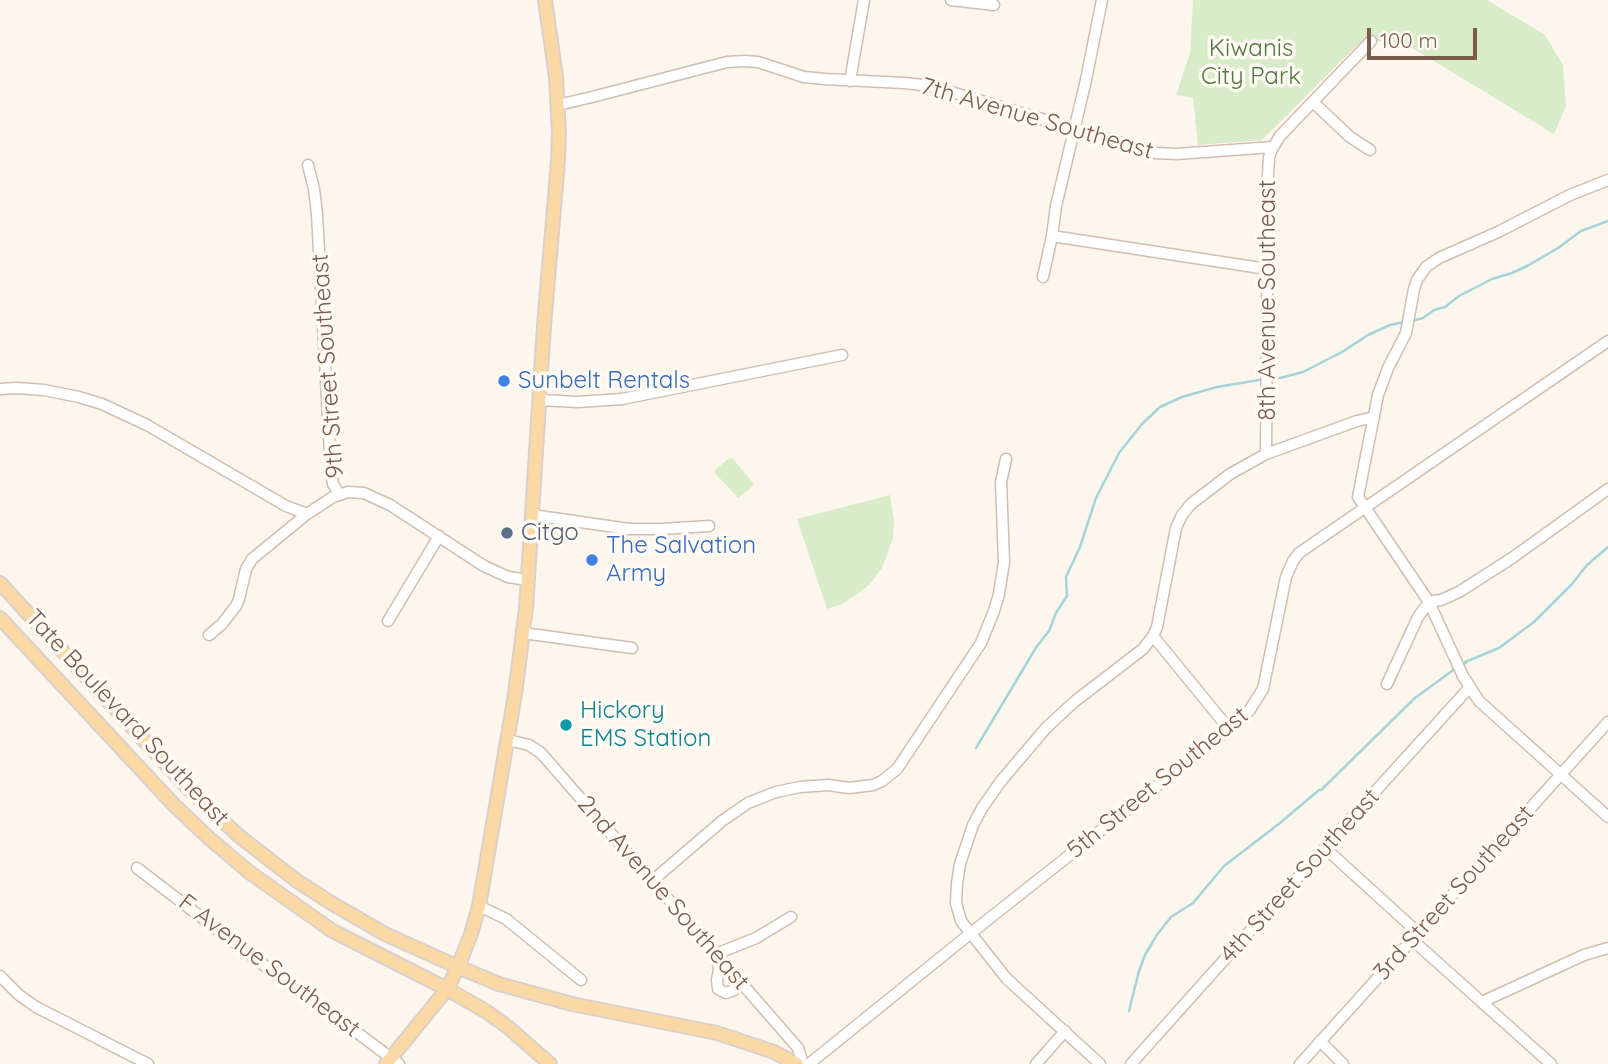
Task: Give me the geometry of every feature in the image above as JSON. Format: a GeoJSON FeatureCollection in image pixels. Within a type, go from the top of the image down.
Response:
{"type":"FeatureCollection","features":[{"type":"Feature","properties":{"kind":"main road"},"geometry":{"type":"LineString","coordinates":[[392,1062],[447,989],[471,934],[479,906],[508,740],[528,580],[558,161],[558,105],[545,0]]}},
{"type":"Feature","properties":{"kind":"main road","name":"Tate Boulevard Southeast"},"geometry":{"type":"LineString","coordinates":[[0,583],[190,790],[239,836],[332,904],[385,934],[499,984],[549,999],[735,1038],[774,1052],[797,1064]]}},
{"type":"Feature","properties":{"kind":"main road","name":"Tate Boulevard Southeast"},"geometry":{"type":"LineString","coordinates":[[0,618],[174,805],[249,872],[331,930],[487,1012],[550,1064]]}},
{"type":"Feature","properties":{"kind":"street"},"geometry":{"type":"LineString","coordinates":[[850,80],[864,0]]}},
{"type":"Feature","properties":{"kind":"street"},"geometry":{"type":"LineString","coordinates":[[951,0],[994,5]]}},
{"type":"Feature","properties":{"kind":"street"},"geometry":{"type":"LineString","coordinates":[[1043,276],[1102,0]]}},
{"type":"Feature","properties":{"kind":"street"},"geometry":{"type":"LineString","coordinates":[[1273,147],[1280,136],[1370,41]]}},
{"type":"Feature","properties":{"kind":"street","name":"7th Avenue Southeast"},"geometry":{"type":"LineString","coordinates":[[558,105],[736,61],[758,62],[804,77],[931,86],[1156,153],[1273,147]]}},
{"type":"Feature","properties":{"kind":"street"},"geometry":{"type":"LineString","coordinates":[[1313,102],[1350,137],[1370,150]]}},
{"type":"Feature","properties":{"kind":"street","name":"8th Avenue Southeast"},"geometry":{"type":"LineString","coordinates":[[1266,454],[1268,175],[1273,147]]}},
{"type":"Feature","properties":{"kind":"street","name":"9th Street Southeast"},"geometry":{"type":"LineString","coordinates":[[209,635],[236,606],[246,569],[252,559],[307,514],[339,494],[333,484],[331,472],[317,214],[307,165]]}},
{"type":"Feature","properties":{"kind":"street"},"geometry":{"type":"LineString","coordinates":[[1608,180],[1570,195],[1498,232],[1439,258],[1426,267],[1417,280],[1406,333],[1384,377],[1358,497],[1429,602],[1469,688],[1479,701],[1608,817]]}},
{"type":"Feature","properties":{"kind":"street"},"geometry":{"type":"LineString","coordinates":[[1052,236],[1267,269]]}},
{"type":"Feature","properties":{"kind":"street","name":"5th Street Southeast"},"geometry":{"type":"LineString","coordinates":[[809,1064],[1249,711],[1263,689],[1286,577],[1299,553],[1608,341]]}},
{"type":"Feature","properties":{"kind":"street"},"geometry":{"type":"LineString","coordinates":[[539,400],[578,402],[622,399],[842,355]]}},
{"type":"Feature","properties":{"kind":"street"},"geometry":{"type":"LineString","coordinates":[[0,388],[64,394],[102,404],[147,425],[286,506],[307,514]]}},
{"type":"Feature","properties":{"kind":"street"},"geometry":{"type":"LineString","coordinates":[[1100,1064],[1007,979],[961,921],[957,883],[966,843],[982,808],[1012,766],[1046,728],[1074,702],[1143,649],[1153,636],[1176,528],[1191,504],[1216,483],[1266,454],[1374,417]]}},
{"type":"Feature","properties":{"kind":"street"},"geometry":{"type":"LineString","coordinates":[[652,881],[722,821],[748,803],[776,792],[800,788],[873,785],[897,769],[981,643],[994,611],[1004,562],[1002,482],[1006,459]]}},
{"type":"Feature","properties":{"kind":"street"},"geometry":{"type":"LineString","coordinates":[[1387,684],[1413,626],[1429,602],[1459,592],[1512,558],[1608,489]]}},
{"type":"Feature","properties":{"kind":"street"},"geometry":{"type":"LineString","coordinates":[[339,494],[358,492],[380,500],[405,513],[492,570],[508,577],[528,580]]}},
{"type":"Feature","properties":{"kind":"street"},"geometry":{"type":"LineString","coordinates":[[532,515],[629,529],[709,526]]}},
{"type":"Feature","properties":{"kind":"street"},"geometry":{"type":"LineString","coordinates":[[388,621],[439,536]]}},
{"type":"Feature","properties":{"kind":"street"},"geometry":{"type":"LineString","coordinates":[[523,633],[632,648]]}},
{"type":"Feature","properties":{"kind":"street"},"geometry":{"type":"LineString","coordinates":[[1153,636],[1229,729]]}},
{"type":"Feature","properties":{"kind":"street","name":"4th Street Southeast"},"geometry":{"type":"LineString","coordinates":[[1131,1064],[1469,688]]}},
{"type":"Feature","properties":{"kind":"street","name":"3rd Street Southeast"},"geometry":{"type":"LineString","coordinates":[[1300,1064],[1608,722]]}},
{"type":"Feature","properties":{"kind":"street","name":"2nd Avenue Southeast"},"geometry":{"type":"LineString","coordinates":[[508,740],[529,745],[541,753],[798,1048],[803,1064]]}},
{"type":"Feature","properties":{"kind":"street"},"geometry":{"type":"LineString","coordinates":[[1325,848],[1413,928],[1418,945],[1550,1064]]}},
{"type":"Feature","properties":{"kind":"street","name":"F Avenue Southeast"},"geometry":{"type":"LineString","coordinates":[[138,868],[392,1062]]}},
{"type":"Feature","properties":{"kind":"street"},"geometry":{"type":"LineString","coordinates":[[479,906],[506,919],[580,980]]}},
{"type":"Feature","properties":{"kind":"street"},"geometry":{"type":"LineString","coordinates":[[737,979],[734,990],[726,993],[718,989],[716,980],[719,964],[716,954],[756,938],[791,917]]}},
{"type":"Feature","properties":{"kind":"street"},"geometry":{"type":"LineString","coordinates":[[1482,1002],[1584,955],[1608,948]]}},
{"type":"Feature","properties":{"kind":"street"},"geometry":{"type":"LineString","coordinates":[[0,976],[36,1007],[148,1064]]}},
{"type":"Feature","properties":{"kind":"street"},"geometry":{"type":"LineString","coordinates":[[1036,1064],[1065,1031]]}},
{"type":"Feature","properties":{"kind":"street"},"geometry":{"type":"LineString","coordinates":[[1320,1041],[1343,1064]]}},
{"type":"Feature","properties":{"kind":"green space","name":"Kiwanis City Park"},"geometry":{"type":"Polygon","coordinates":[[[1193,0],[1487,0],[1545,35],[1563,65],[1566,106],[1554,134],[1404,43],[1366,40],[1355,47],[1262,140],[1198,145],[1193,98],[1176,95],[1190,53],[1193,0]]]}},
{"type":"Feature","properties":{"kind":"green space"},"geometry":{"type":"Polygon","coordinates":[[[732,458],[754,484],[738,498],[715,473],[715,470],[732,458]]]}},
{"type":"Feature","properties":{"kind":"green space"},"geometry":{"type":"Polygon","coordinates":[[[890,495],[894,520],[893,539],[882,568],[870,584],[856,595],[827,609],[797,519],[890,495]]]}},
{"type":"Feature","properties":{"kind":"waterway"},"geometry":{"type":"LineString","coordinates":[[1412,321],[1445,307],[1459,296],[1492,279],[1529,265],[1581,231],[1608,221]]}},
{"type":"Feature","properties":{"kind":"waterway"},"geometry":{"type":"LineString","coordinates":[[976,748],[1037,646],[1049,631],[1067,596],[1066,577],[1080,547],[1096,498],[1119,453],[1142,424],[1160,407],[1182,397],[1217,387],[1303,372],[1368,335],[1390,325],[1405,322]]}},
{"type":"Feature","properties":{"kind":"waterway"},"geometry":{"type":"LineString","coordinates":[[1462,665],[1499,648],[1534,622],[1587,565],[1608,547]]}},
{"type":"Feature","properties":{"kind":"waterway"},"geometry":{"type":"LineString","coordinates":[[1156,936],[1171,917],[1193,903],[1224,866],[1321,790],[1415,698],[1456,668]]}},
{"type":"Feature","properties":{"kind":"waterway"},"geometry":{"type":"LineString","coordinates":[[1129,1011],[1139,971],[1155,938]]}},
{"type":"Feature","properties":{"kind":"place","name":"Sunbelt Rentals"},"geometry":{"type":"Point","coordinates":[504,381]}},
{"type":"Feature","properties":{"kind":"place","name":"Citgo"},"geometry":{"type":"Point","coordinates":[507,533]}},
{"type":"Feature","properties":{"kind":"place","name":"The Salvation Army"},"geometry":{"type":"Point","coordinates":[592,560]}},
{"type":"Feature","properties":{"kind":"place","name":"Hickory EMS Station"},"geometry":{"type":"Point","coordinates":[566,725]}}]}
